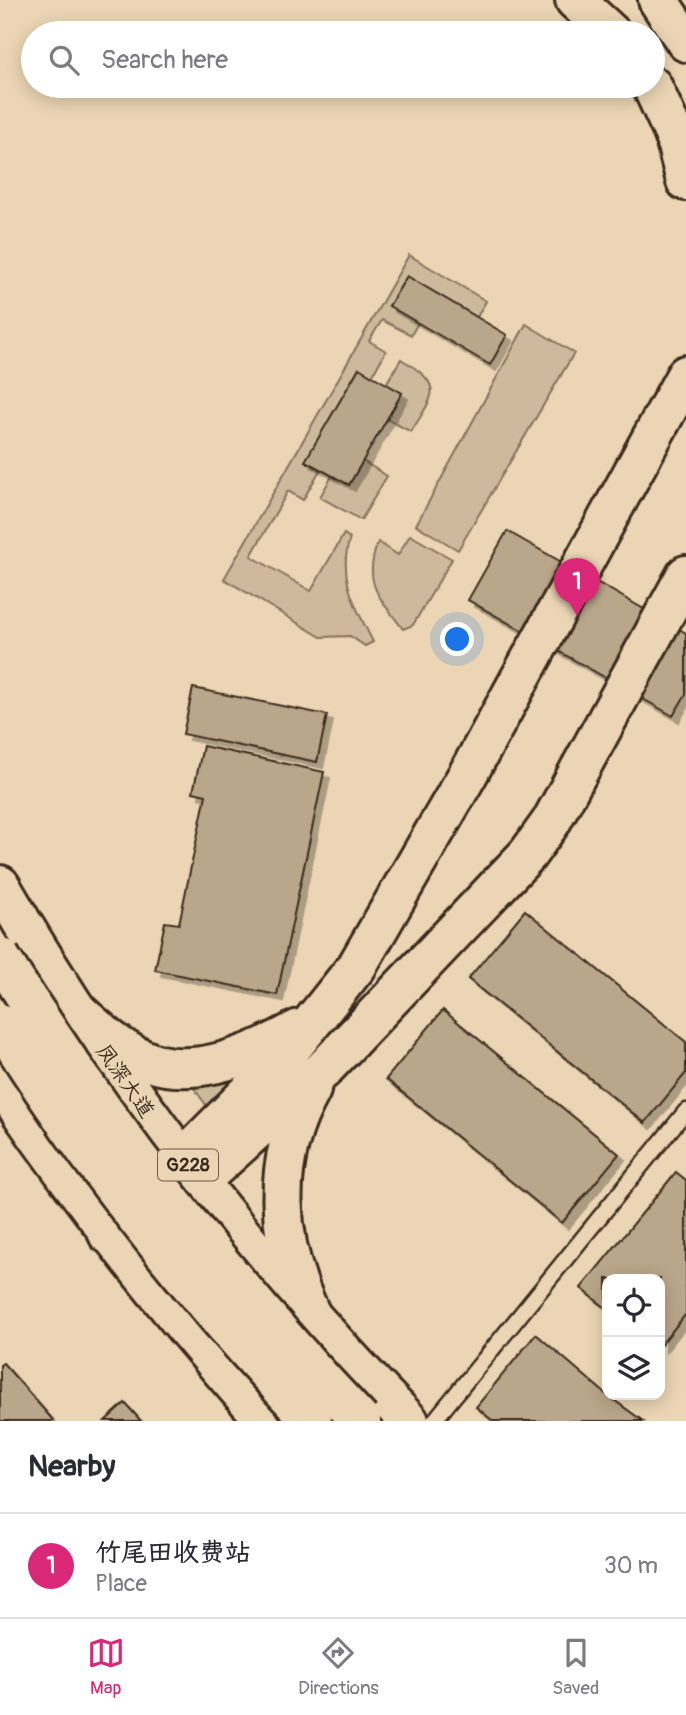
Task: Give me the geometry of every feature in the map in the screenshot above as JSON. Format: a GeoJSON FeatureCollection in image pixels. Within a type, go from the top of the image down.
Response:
{"type":"FeatureCollection","features":[{"type":"Feature","properties":{"kind":"highway"},"geometry":{"type":"LineString","coordinates":[[575,0],[598,21]]}},
{"type":"Feature","properties":{"kind":"highway"},"geometry":{"type":"LineString","coordinates":[[658,0],[686,42]]}},
{"type":"Feature","properties":{"kind":"highway"},"geometry":{"type":"LineString","coordinates":[[658,98],[674,134],[686,181]]}},
{"type":"Feature","properties":{"kind":"highway"},"geometry":{"type":"LineString","coordinates":[[191,1169],[324,1012],[358,966],[461,786],[684,372]]}},
{"type":"Feature","properties":{"kind":"highway"},"geometry":{"type":"LineString","coordinates":[[108,1234],[322,1071],[528,854],[551,822],[686,575]]}},
{"type":"Feature","properties":{"kind":"highway","name":"凤深大道"},"geometry":{"type":"LineString","coordinates":[[0,886],[76,1010],[138,1103],[311,1315],[409,1421]]}},
{"type":"Feature","properties":{"kind":"highway","name":"凤深大道"},"geometry":{"type":"LineString","coordinates":[[0,957],[98,1107],[158,1188],[266,1317],[362,1421]]}},
{"type":"Feature","properties":{"kind":"highway"},"geometry":{"type":"LineString","coordinates":[[76,1010],[137,1057],[176,1067],[206,1064],[253,1051],[289,1034],[324,1012]]}},
{"type":"Feature","properties":{"kind":"highway"},"geometry":{"type":"LineString","coordinates":[[0,1023],[130,1209],[229,1330],[312,1421]]}},
{"type":"Feature","properties":{"kind":"highway"},"geometry":{"type":"LineString","coordinates":[[311,1315],[293,1270],[285,1240],[281,1191],[293,1130],[322,1071]]}},
{"type":"Feature","properties":{"kind":"highway"},"geometry":{"type":"LineString","coordinates":[[0,1082],[57,1167],[108,1234],[266,1421]]}},
{"type":"Feature","properties":{"kind":"lane"},"geometry":{"type":"LineString","coordinates":[[434,1421],[686,1111]]}},
{"type":"Feature","properties":{"kind":"shaded area"},"geometry":{"type":"Polygon","coordinates":[[[409,255],[486,301],[477,317],[407,276],[389,306],[418,323],[411,335],[382,320],[369,341],[386,351],[372,376],[358,369],[306,461],[320,470],[303,500],[288,491],[251,556],[311,591],[344,534],[350,538],[347,579],[350,592],[373,642],[365,646],[350,636],[321,637],[224,579],[409,255]]]}},
{"type":"Feature","properties":{"kind":"shaded area"},"geometry":{"type":"Polygon","coordinates":[[[526,324],[574,353],[458,550],[416,525],[526,324]]]}},
{"type":"Feature","properties":{"kind":"shaded area"},"geometry":{"type":"Polygon","coordinates":[[[401,359],[424,376],[432,391],[426,408],[411,432],[387,419],[402,393],[386,384],[401,359]]]}},
{"type":"Feature","properties":{"kind":"shaded area"},"geometry":{"type":"Polygon","coordinates":[[[363,461],[387,476],[361,520],[320,497],[332,476],[349,485],[363,461]]]}},
{"type":"Feature","properties":{"kind":"shaded area"},"geometry":{"type":"Polygon","coordinates":[[[410,535],[452,559],[413,625],[403,629],[380,598],[372,568],[378,542],[398,555],[410,535]]]}},
{"type":"Feature","properties":{"kind":"shaded area"},"geometry":{"type":"Polygon","coordinates":[[[242,1076],[209,1109],[191,1084],[242,1076]]]}},
{"type":"Feature","properties":{"kind":"building"},"geometry":{"type":"Polygon","coordinates":[[[407,276],[507,335],[490,365],[389,306],[407,276]]]}},
{"type":"Feature","properties":{"kind":"building"},"geometry":{"type":"Polygon","coordinates":[[[359,368],[402,393],[349,485],[305,461],[359,368]]]}},
{"type":"Feature","properties":{"kind":"building"},"geometry":{"type":"Polygon","coordinates":[[[507,531],[686,633],[686,694],[673,716],[468,600],[507,531]]]}},
{"type":"Feature","properties":{"kind":"building"},"geometry":{"type":"Polygon","coordinates":[[[193,688],[327,715],[317,762],[183,734],[193,688]]]}},
{"type":"Feature","properties":{"kind":"building"},"geometry":{"type":"Polygon","coordinates":[[[203,746],[324,772],[277,995],[155,970],[165,922],[179,924],[206,795],[193,792],[203,746]]]}},
{"type":"Feature","properties":{"kind":"building"},"geometry":{"type":"Polygon","coordinates":[[[525,910],[686,1042],[686,1073],[645,1123],[468,979],[525,910]]]}},
{"type":"Feature","properties":{"kind":"building"},"geometry":{"type":"Polygon","coordinates":[[[443,1010],[619,1154],[562,1223],[386,1079],[443,1010]]]}},
{"type":"Feature","properties":{"kind":"building"},"geometry":{"type":"Polygon","coordinates":[[[676,1172],[686,1180],[686,1314],[665,1340],[665,1274],[602,1274],[602,1305],[581,1288],[676,1172]]]}},
{"type":"Feature","properties":{"kind":"building"},"geometry":{"type":"Polygon","coordinates":[[[536,1334],[602,1391],[602,1400],[614,1400],[643,1421],[493,1421],[476,1407],[536,1334]]]}},
{"type":"Feature","properties":{"kind":"building"},"geometry":{"type":"Polygon","coordinates":[[[3,1363],[52,1421],[0,1421],[0,1365],[3,1363]]]}},
{"type":"Feature","properties":{"kind":"building"},"geometry":{"type":"Polygon","coordinates":[[[125,1403],[141,1421],[105,1421],[125,1403]]]}},
{"type":"Feature","properties":{"kind":"place","name":"竹尾田收费站"},"geometry":{"type":"Point","coordinates":[577,616]}}]}
